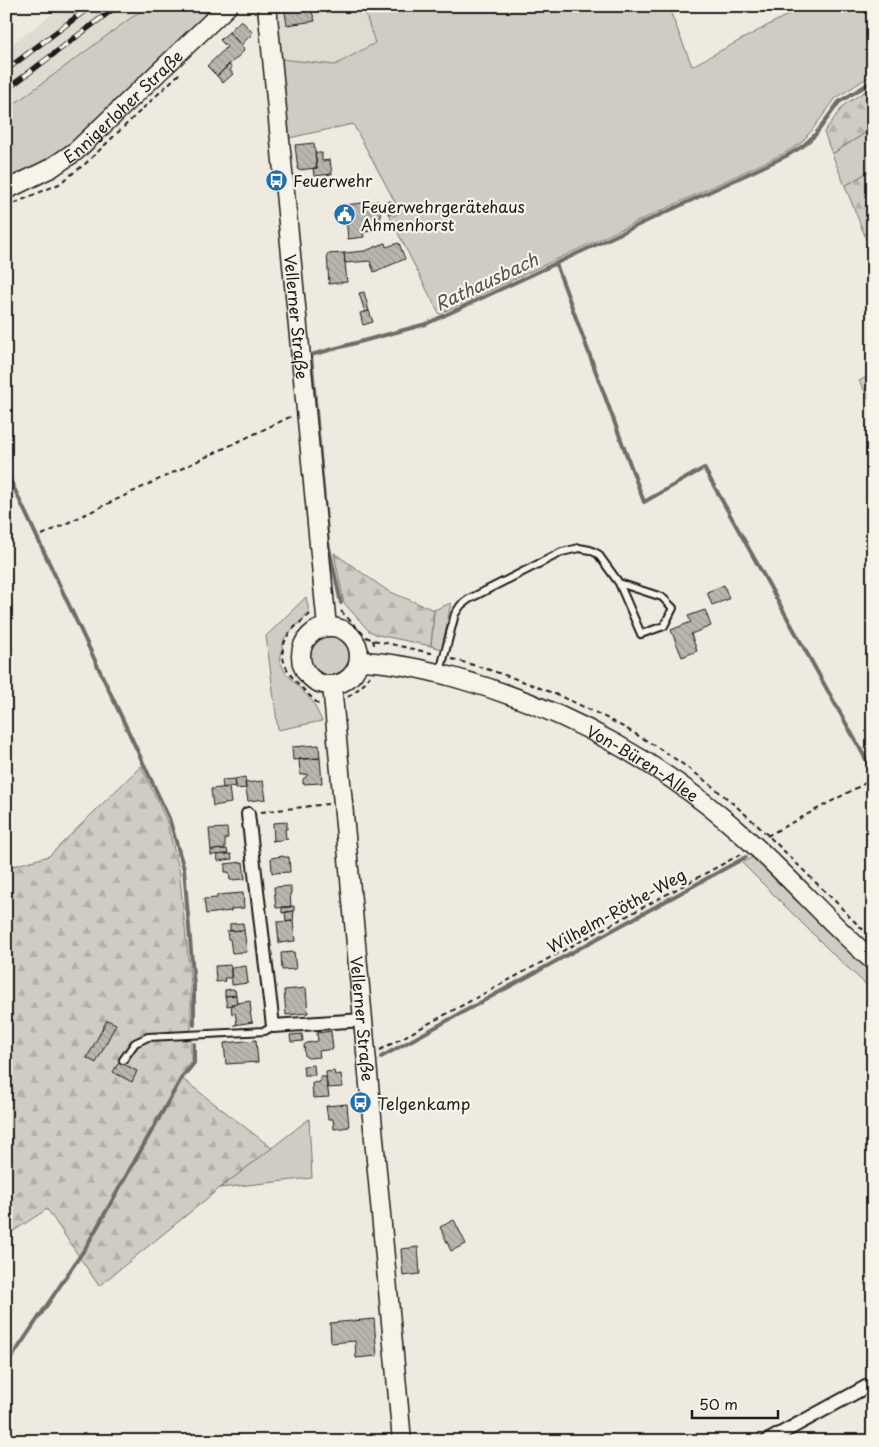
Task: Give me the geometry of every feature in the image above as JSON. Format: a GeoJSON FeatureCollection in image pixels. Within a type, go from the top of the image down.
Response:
{"type":"FeatureCollection","features":[{"type":"Feature","properties":{"kind":"main road","name":"Ennigerloher Straße"},"geometry":{"type":"LineString","coordinates":[[6,190],[51,168],[76,151],[228,6]]}},
{"type":"Feature","properties":{"kind":"main road","name":"Vellerner Straße"},"geometry":{"type":"LineString","coordinates":[[267,6],[327,627]]}},
{"type":"Feature","properties":{"kind":"main road"},"geometry":{"type":"LineString","coordinates":[[336,627],[344,630],[351,636],[366,661],[332,693],[322,684],[313,680],[306,672],[302,664],[301,654],[309,636],[317,630],[336,627]]}},
{"type":"Feature","properties":{"kind":"main road","name":"Von-Büren-Allee"},"geometry":{"type":"LineString","coordinates":[[366,661],[440,674],[484,686],[524,700],[580,724],[631,752],[674,780],[755,846],[873,960]]}},
{"type":"Feature","properties":{"kind":"main road","name":"Vellerner Straße"},"geometry":{"type":"LineString","coordinates":[[332,693],[402,1441]]}},
{"type":"Feature","properties":{"kind":"street"},"geometry":{"type":"LineString","coordinates":[[248,814],[273,1026],[363,1020]]}},
{"type":"Feature","properties":{"kind":"street"},"geometry":{"type":"LineString","coordinates":[[767,1441],[873,1382]]}},
{"type":"Feature","properties":{"kind":"lane"},"geometry":{"type":"LineString","coordinates":[[440,674],[455,614],[461,605],[469,599],[562,552],[579,548],[598,554],[619,583],[641,634],[664,626],[673,608],[662,596],[619,583]]}},
{"type":"Feature","properties":{"kind":"lane"},"geometry":{"type":"LineString","coordinates":[[123,1060],[135,1043],[148,1037],[265,1030],[273,1026]]}},
{"type":"Feature","properties":{"kind":"path"},"geometry":{"type":"LineString","coordinates":[[42,535],[294,415],[306,413]]}},
{"type":"Feature","properties":{"kind":"path"},"geometry":{"type":"LineString","coordinates":[[311,613],[286,639],[283,659],[286,670],[318,704],[332,693],[344,700],[362,686],[373,673],[366,661],[375,650],[373,640],[366,637],[344,613],[337,610]]}},
{"type":"Feature","properties":{"kind":"path","name":"Wilhelm-Röthe-Weg"},"geometry":{"type":"LineString","coordinates":[[366,1054],[377,1052],[755,846],[768,836],[873,779]]}},
{"type":"Feature","properties":{"kind":"path"},"geometry":{"type":"LineString","coordinates":[[248,814],[342,802]]}},
{"type":"Feature","properties":{"kind":"shaded area"},"geometry":{"type":"Polygon","coordinates":[[[63,6],[147,6],[6,110],[6,49],[63,6]]]}},
{"type":"Feature","properties":{"kind":"shaded area"},"geometry":{"type":"Polygon","coordinates":[[[277,6],[363,6],[376,42],[335,65],[281,59],[277,6]]]}},
{"type":"Feature","properties":{"kind":"green space"},"geometry":{"type":"Polygon","coordinates":[[[147,6],[215,6],[81,137],[42,164],[6,182],[6,110],[147,6]]]}},
{"type":"Feature","properties":{"kind":"green space"},"geometry":{"type":"Polygon","coordinates":[[[363,6],[668,6],[692,66],[804,6],[873,6],[873,74],[836,98],[801,143],[785,153],[439,314],[390,217],[401,213],[353,124],[289,138],[281,59],[335,65],[375,43],[363,6]]]}},
{"type":"Feature","properties":{"kind":"green space"},"geometry":{"type":"Polygon","coordinates":[[[873,86],[873,128],[832,154],[824,132],[844,105],[873,86]]]}},
{"type":"Feature","properties":{"kind":"green space"},"geometry":{"type":"Polygon","coordinates":[[[873,128],[873,169],[845,186],[832,154],[873,128]]]}},
{"type":"Feature","properties":{"kind":"green space"},"geometry":{"type":"Polygon","coordinates":[[[873,169],[873,256],[845,186],[873,169]]]}},
{"type":"Feature","properties":{"kind":"green space"},"geometry":{"type":"Polygon","coordinates":[[[873,374],[873,405],[859,381],[873,374]]]}},
{"type":"Feature","properties":{"kind":"green space"},"geometry":{"type":"Polygon","coordinates":[[[334,553],[388,591],[434,610],[431,646],[378,635],[369,631],[344,603],[334,553]]]}},
{"type":"Feature","properties":{"kind":"green space"},"geometry":{"type":"Polygon","coordinates":[[[306,597],[309,612],[284,639],[280,661],[285,672],[313,702],[322,721],[278,730],[266,636],[306,597]]]}},
{"type":"Feature","properties":{"kind":"green space"},"geometry":{"type":"Polygon","coordinates":[[[451,603],[442,649],[431,646],[434,610],[451,603]]]}},
{"type":"Feature","properties":{"kind":"green space"},"geometry":{"type":"Polygon","coordinates":[[[334,636],[342,639],[348,645],[351,657],[348,669],[342,675],[326,678],[318,675],[312,669],[309,653],[312,645],[318,639],[334,636]]]}},
{"type":"Feature","properties":{"kind":"green space"},"geometry":{"type":"Polygon","coordinates":[[[141,766],[166,819],[179,869],[191,986],[191,1062],[180,1077],[272,1148],[99,1286],[47,1209],[6,1236],[6,868],[49,856],[141,766]]]}},
{"type":"Feature","properties":{"kind":"green space"},"geometry":{"type":"Polygon","coordinates":[[[756,855],[873,969],[873,991],[834,955],[742,863],[756,855]]]}},
{"type":"Feature","properties":{"kind":"green space"},"geometry":{"type":"Polygon","coordinates":[[[309,1119],[312,1178],[220,1188],[309,1119]]]}},
{"type":"Feature","properties":{"kind":"building"},"geometry":{"type":"Polygon","coordinates":[[[284,6],[310,6],[315,21],[287,25],[284,6]]]}},
{"type":"Feature","properties":{"kind":"building"},"geometry":{"type":"Polygon","coordinates":[[[241,20],[253,33],[241,45],[229,32],[241,20]]]}},
{"type":"Feature","properties":{"kind":"building"},"geometry":{"type":"Polygon","coordinates":[[[229,32],[243,47],[244,51],[217,76],[207,66],[227,47],[220,40],[229,32]]]}},
{"type":"Feature","properties":{"kind":"building"},"geometry":{"type":"Polygon","coordinates":[[[229,64],[233,74],[223,83],[217,76],[229,64]]]}},
{"type":"Feature","properties":{"kind":"building"},"geometry":{"type":"Polygon","coordinates":[[[314,143],[317,168],[298,170],[295,145],[314,143]]]}},
{"type":"Feature","properties":{"kind":"building"},"geometry":{"type":"Polygon","coordinates":[[[315,153],[322,153],[322,161],[330,160],[332,174],[314,176],[313,168],[317,168],[315,153]]]}},
{"type":"Feature","properties":{"kind":"building"},"geometry":{"type":"Polygon","coordinates":[[[379,201],[382,230],[363,232],[364,237],[348,239],[345,205],[379,201]]]}},
{"type":"Feature","properties":{"kind":"building"},"geometry":{"type":"Polygon","coordinates":[[[391,201],[396,212],[389,215],[384,203],[391,201]]]}},
{"type":"Feature","properties":{"kind":"building"},"geometry":{"type":"Polygon","coordinates":[[[385,243],[386,247],[399,243],[405,259],[374,272],[370,261],[345,263],[344,253],[365,251],[385,243]]]}},
{"type":"Feature","properties":{"kind":"building"},"geometry":{"type":"Polygon","coordinates":[[[344,253],[347,282],[329,284],[327,254],[344,253]]]}},
{"type":"Feature","properties":{"kind":"building"},"geometry":{"type":"Polygon","coordinates":[[[364,292],[369,311],[365,312],[359,293],[364,292]]]}},
{"type":"Feature","properties":{"kind":"building"},"geometry":{"type":"Polygon","coordinates":[[[369,311],[373,322],[363,325],[360,313],[369,311]]]}},
{"type":"Feature","properties":{"kind":"building"},"geometry":{"type":"Polygon","coordinates":[[[724,585],[729,599],[712,605],[707,592],[724,585]]]}},
{"type":"Feature","properties":{"kind":"building"},"geometry":{"type":"Polygon","coordinates":[[[705,610],[711,626],[691,634],[697,651],[682,657],[671,630],[691,622],[688,616],[705,610]]]}},
{"type":"Feature","properties":{"kind":"building"},"geometry":{"type":"Polygon","coordinates":[[[319,745],[320,758],[293,760],[292,747],[319,745]]]}},
{"type":"Feature","properties":{"kind":"building"},"geometry":{"type":"Polygon","coordinates":[[[320,758],[322,783],[303,784],[303,779],[307,774],[300,775],[299,759],[320,758]]]}},
{"type":"Feature","properties":{"kind":"building"},"geometry":{"type":"Polygon","coordinates":[[[245,777],[246,788],[236,789],[235,779],[245,777]]]}},
{"type":"Feature","properties":{"kind":"building"},"geometry":{"type":"Polygon","coordinates":[[[235,779],[236,786],[223,788],[222,780],[235,779]]]}},
{"type":"Feature","properties":{"kind":"building"},"geometry":{"type":"Polygon","coordinates":[[[263,781],[266,799],[248,801],[245,783],[263,781]]]}},
{"type":"Feature","properties":{"kind":"building"},"geometry":{"type":"Polygon","coordinates":[[[229,787],[231,803],[213,806],[211,789],[229,787]]]}},
{"type":"Feature","properties":{"kind":"building"},"geometry":{"type":"Polygon","coordinates":[[[287,822],[287,829],[285,829],[286,839],[288,839],[272,841],[274,840],[273,823],[287,822]]]}},
{"type":"Feature","properties":{"kind":"building"},"geometry":{"type":"Polygon","coordinates":[[[227,828],[228,838],[225,838],[225,849],[211,850],[209,829],[227,828]]]}},
{"type":"Feature","properties":{"kind":"building"},"geometry":{"type":"Polygon","coordinates":[[[227,849],[228,854],[211,855],[211,850],[227,849]]]}},
{"type":"Feature","properties":{"kind":"building"},"geometry":{"type":"Polygon","coordinates":[[[231,854],[232,859],[218,861],[217,855],[231,854]]]}},
{"type":"Feature","properties":{"kind":"building"},"geometry":{"type":"Polygon","coordinates":[[[289,857],[290,872],[272,873],[271,858],[289,857]]]}},
{"type":"Feature","properties":{"kind":"building"},"geometry":{"type":"Polygon","coordinates":[[[243,862],[245,879],[230,880],[229,872],[225,872],[225,864],[243,862]]]}},
{"type":"Feature","properties":{"kind":"building"},"geometry":{"type":"Polygon","coordinates":[[[291,886],[291,907],[276,908],[274,887],[291,886]]]}},
{"type":"Feature","properties":{"kind":"building"},"geometry":{"type":"Polygon","coordinates":[[[243,893],[244,908],[206,914],[204,899],[217,898],[217,895],[243,893]]]}},
{"type":"Feature","properties":{"kind":"building"},"geometry":{"type":"Polygon","coordinates":[[[294,906],[294,911],[282,913],[282,907],[294,906]]]}},
{"type":"Feature","properties":{"kind":"building"},"geometry":{"type":"Polygon","coordinates":[[[294,911],[293,921],[286,922],[285,912],[294,911]]]}},
{"type":"Feature","properties":{"kind":"building"},"geometry":{"type":"Polygon","coordinates":[[[293,921],[295,941],[279,943],[277,922],[293,921]]]}},
{"type":"Feature","properties":{"kind":"building"},"geometry":{"type":"Polygon","coordinates":[[[243,923],[244,930],[230,931],[230,924],[243,923]]]}},
{"type":"Feature","properties":{"kind":"building"},"geometry":{"type":"Polygon","coordinates":[[[244,930],[247,952],[232,953],[227,931],[244,930]]]}},
{"type":"Feature","properties":{"kind":"building"},"geometry":{"type":"Polygon","coordinates":[[[294,952],[296,969],[282,970],[281,953],[294,952]]]}},
{"type":"Feature","properties":{"kind":"building"},"geometry":{"type":"Polygon","coordinates":[[[231,965],[231,978],[224,978],[225,981],[216,982],[215,966],[231,965]]]}},
{"type":"Feature","properties":{"kind":"building"},"geometry":{"type":"Polygon","coordinates":[[[246,966],[248,983],[232,985],[231,968],[246,966]]]}},
{"type":"Feature","properties":{"kind":"building"},"geometry":{"type":"Polygon","coordinates":[[[306,988],[308,1013],[286,1015],[284,990],[306,988]]]}},
{"type":"Feature","properties":{"kind":"building"},"geometry":{"type":"Polygon","coordinates":[[[233,989],[236,995],[225,996],[225,990],[233,989]]]}},
{"type":"Feature","properties":{"kind":"building"},"geometry":{"type":"Polygon","coordinates":[[[236,995],[237,1004],[227,1006],[225,996],[236,995]]]}},
{"type":"Feature","properties":{"kind":"building"},"geometry":{"type":"Polygon","coordinates":[[[250,1001],[250,1012],[253,1022],[234,1025],[237,1024],[235,1013],[232,1014],[231,1004],[250,1001]]]}},
{"type":"Feature","properties":{"kind":"building"},"geometry":{"type":"Polygon","coordinates":[[[107,1020],[116,1024],[96,1063],[87,1058],[107,1020]]]}},
{"type":"Feature","properties":{"kind":"building"},"geometry":{"type":"Polygon","coordinates":[[[331,1031],[333,1049],[319,1051],[320,1057],[308,1058],[305,1056],[304,1045],[318,1041],[317,1033],[331,1031]]]}},
{"type":"Feature","properties":{"kind":"building"},"geometry":{"type":"Polygon","coordinates":[[[302,1034],[303,1041],[291,1042],[290,1035],[302,1034]]]}},
{"type":"Feature","properties":{"kind":"building"},"geometry":{"type":"Polygon","coordinates":[[[256,1040],[258,1062],[226,1064],[224,1043],[256,1040]]]}},
{"type":"Feature","properties":{"kind":"building"},"geometry":{"type":"Polygon","coordinates":[[[119,1062],[137,1071],[132,1082],[113,1072],[119,1062]]]}},
{"type":"Feature","properties":{"kind":"building"},"geometry":{"type":"Polygon","coordinates":[[[314,1065],[315,1075],[304,1075],[303,1066],[314,1065]]]}},
{"type":"Feature","properties":{"kind":"building"},"geometry":{"type":"Polygon","coordinates":[[[334,1071],[335,1075],[341,1074],[343,1087],[327,1088],[326,1072],[334,1071]]]}},
{"type":"Feature","properties":{"kind":"building"},"geometry":{"type":"Polygon","coordinates":[[[320,1077],[326,1077],[329,1097],[313,1098],[312,1083],[320,1082],[320,1077]]]}},
{"type":"Feature","properties":{"kind":"building"},"geometry":{"type":"Polygon","coordinates":[[[347,1104],[349,1127],[334,1129],[333,1119],[328,1119],[326,1106],[347,1104]]]}},
{"type":"Feature","properties":{"kind":"building"},"geometry":{"type":"Polygon","coordinates":[[[454,1220],[466,1244],[451,1251],[440,1227],[454,1220]]]}},
{"type":"Feature","properties":{"kind":"building"},"geometry":{"type":"Polygon","coordinates":[[[418,1247],[420,1274],[403,1276],[401,1249],[418,1247]]]}},
{"type":"Feature","properties":{"kind":"building"},"geometry":{"type":"Polygon","coordinates":[[[374,1319],[377,1356],[356,1358],[355,1341],[331,1343],[330,1323],[374,1319]]]}},
{"type":"Feature","properties":{"kind":"waterway","name":"Rathausbach"},"geometry":{"type":"LineString","coordinates":[[341,603],[328,543],[311,355],[426,324],[786,156],[803,146],[815,135],[839,102],[873,81]]}},
{"type":"Feature","properties":{"kind":"waterway"},"geometry":{"type":"LineString","coordinates":[[556,264],[644,502],[704,468],[873,772]]}},
{"type":"Feature","properties":{"kind":"waterway"},"geometry":{"type":"LineString","coordinates":[[6,471],[169,818],[184,869],[194,986],[194,1025]]}},
{"type":"Feature","properties":{"kind":"waterway"},"geometry":{"type":"LineString","coordinates":[[381,1057],[746,857]]}},
{"type":"Feature","properties":{"kind":"waterway"},"geometry":{"type":"LineString","coordinates":[[6,1366],[86,1247],[181,1079],[194,1063],[194,1044]]}},
{"type":"Feature","properties":{"kind":"railway"},"geometry":{"type":"LineString","coordinates":[[6,70],[91,6]]}},
{"type":"Feature","properties":{"kind":"railway"},"geometry":{"type":"LineString","coordinates":[[6,90],[117,6]]}},
{"type":"Feature","properties":{"kind":"place","name":"Feuerwehr"},"geometry":{"type":"Point","coordinates":[277,180]}},
{"type":"Feature","properties":{"kind":"place","name":"Feuerwehrgerätehaus Ahmenhorst"},"geometry":{"type":"Point","coordinates":[345,215]}},
{"type":"Feature","properties":{"kind":"place","name":"Telgenkamp"},"geometry":{"type":"Point","coordinates":[361,1103]}}]}
